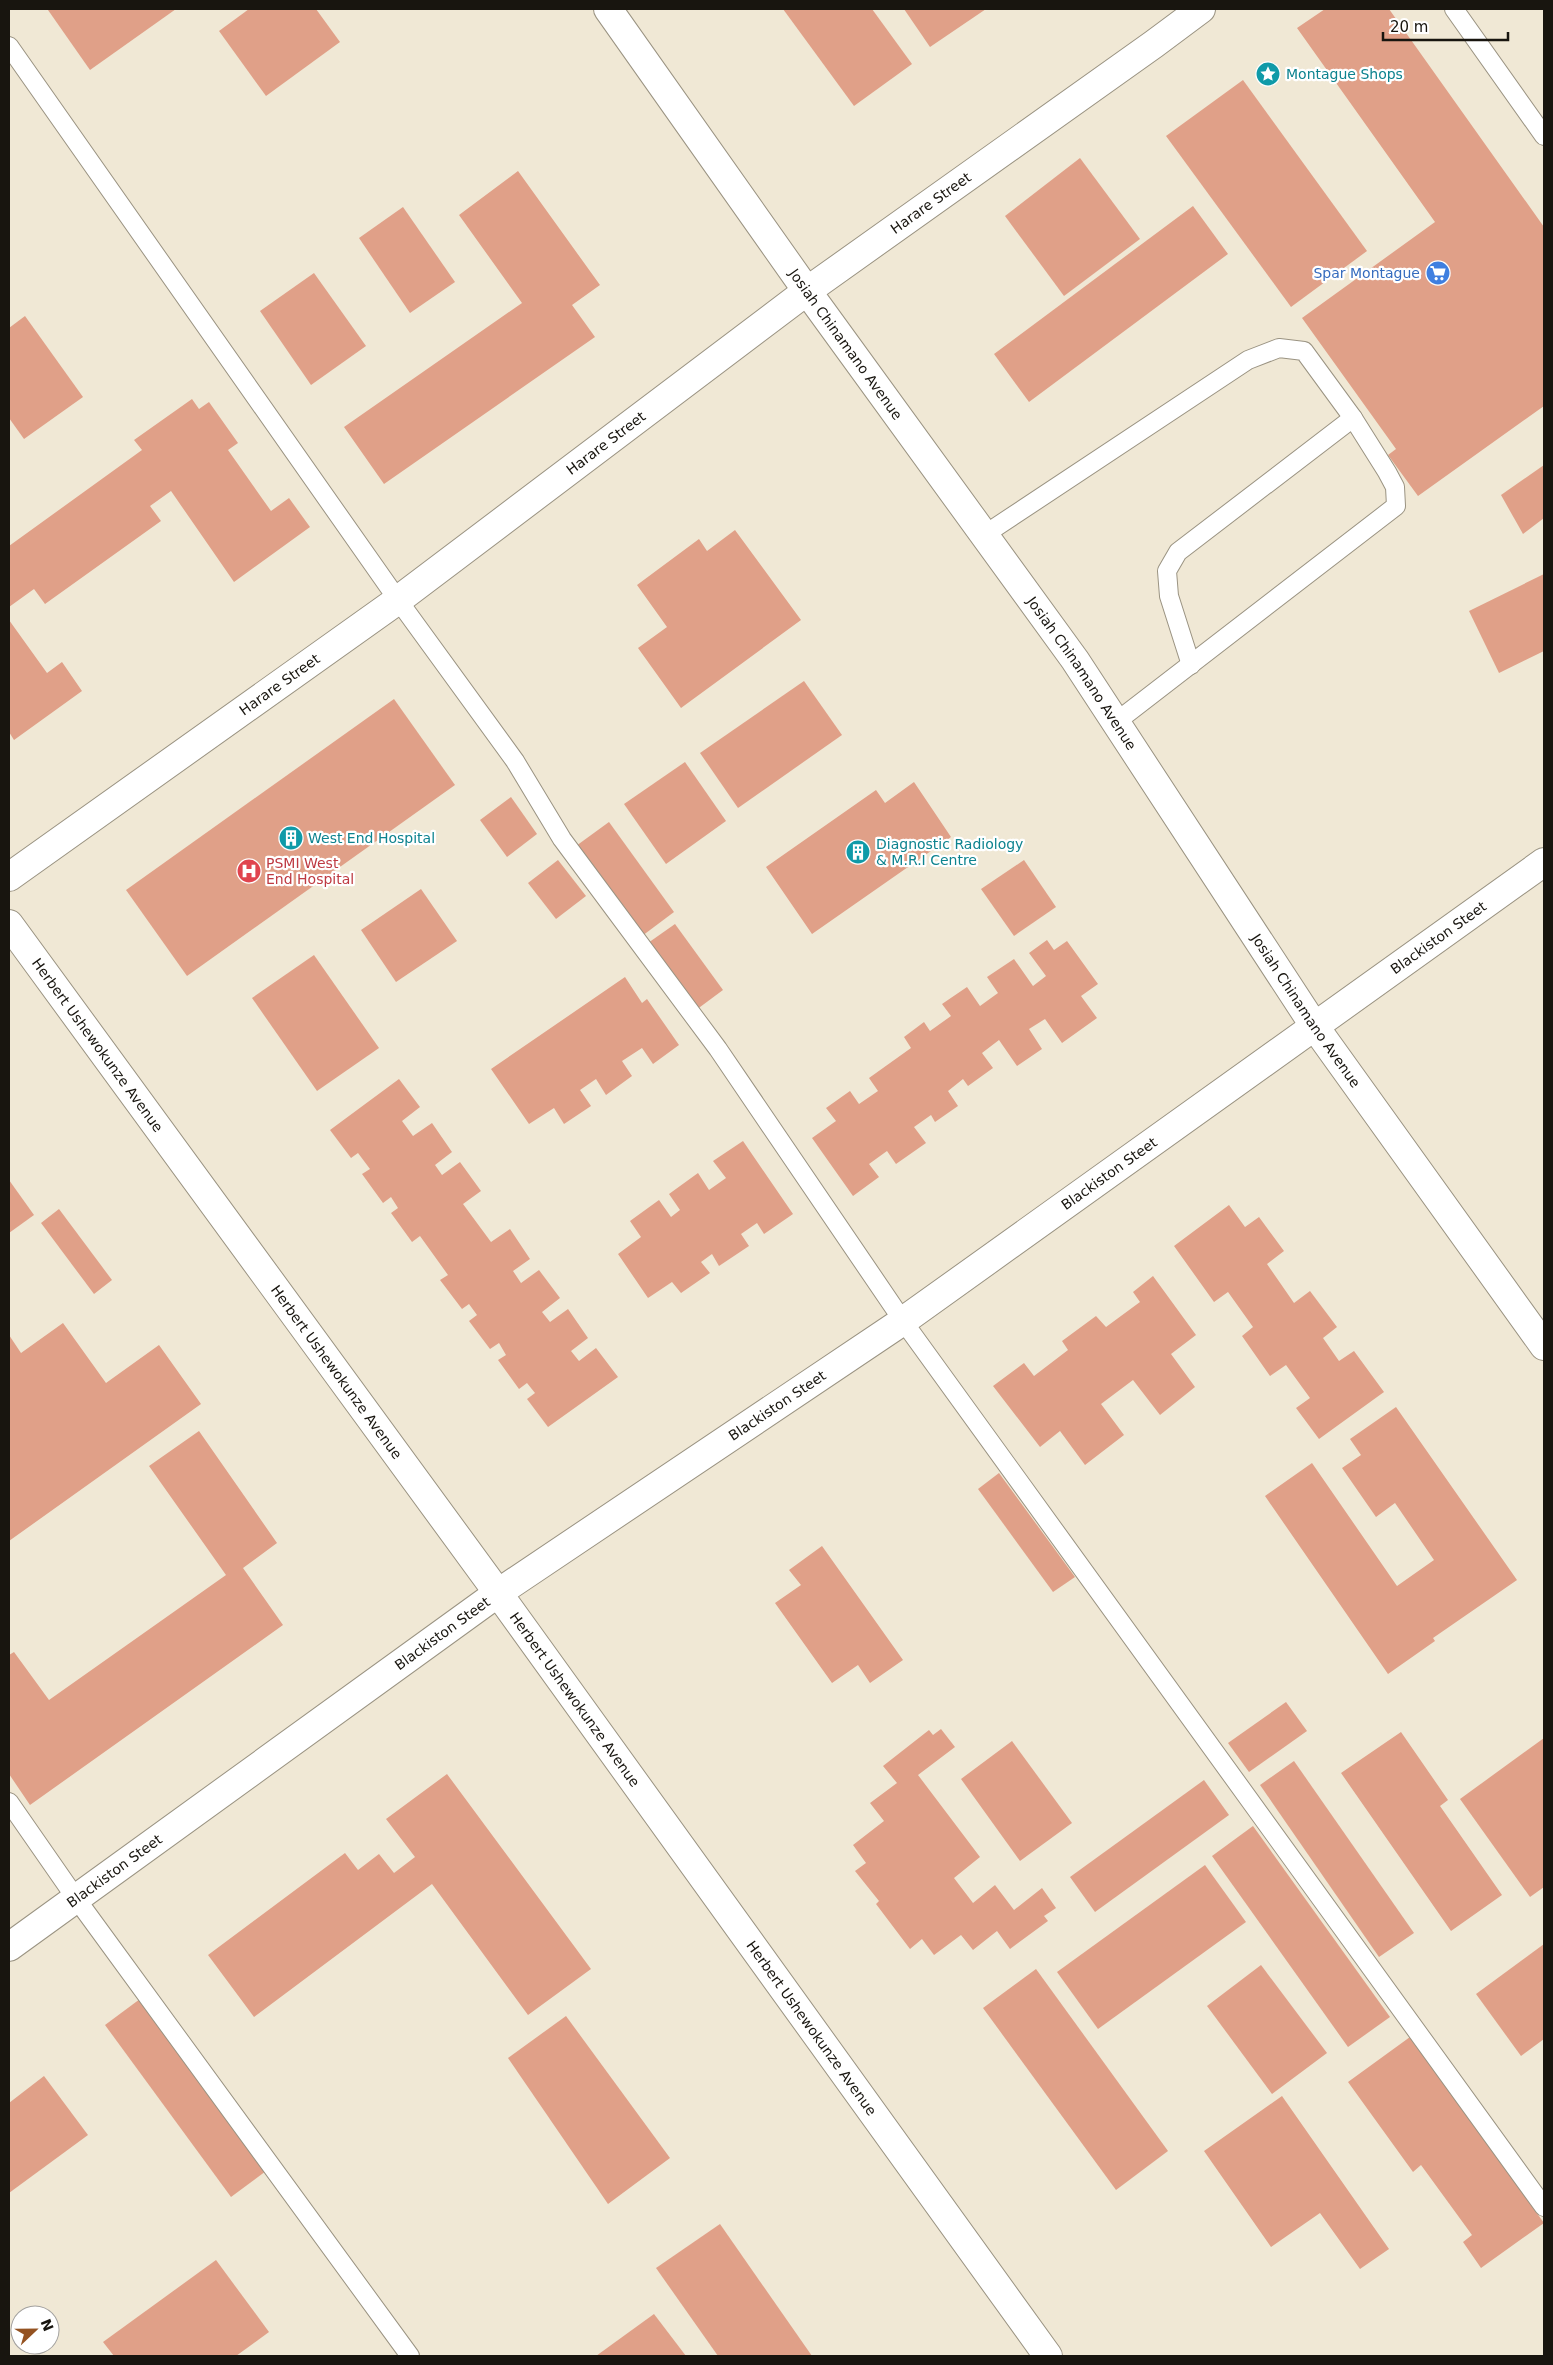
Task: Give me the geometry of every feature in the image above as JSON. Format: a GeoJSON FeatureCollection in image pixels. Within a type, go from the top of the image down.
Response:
{"type":"FeatureCollection","features":[{"type":"Feature","properties":{"kind":"street","name":"Josiah Chinamano Avenue"},"geometry":{"type":"LineString","coordinates":[[608,9],[807,291],[1075,660],[1315,1027],[1544,1346]]}},
{"type":"Feature","properties":{"kind":"street","name":"Harare Street"},"geometry":{"type":"LineString","coordinates":[[9,877],[398,600],[807,291],[1154,44],[1200,9]]}},
{"type":"Feature","properties":{"kind":"street","name":"Blackiston Steet"},"geometry":{"type":"LineString","coordinates":[[9,1947],[75,1897],[498,1593],[903,1321],[1544,862]]}},
{"type":"Feature","properties":{"kind":"street","name":"Herbert Ushewokunze Avenue"},"geometry":{"type":"LineString","coordinates":[[9,924],[498,1593],[1048,2356]]}},
{"type":"Feature","properties":{"kind":"lane"},"geometry":{"type":"LineString","coordinates":[[1454,9],[1544,136]]}},
{"type":"Feature","properties":{"kind":"lane"},"geometry":{"type":"LineString","coordinates":[[9,46],[398,600],[515,761],[562,839],[718,1050],[903,1321],[1544,2207]]}},
{"type":"Feature","properties":{"kind":"lane"},"geometry":{"type":"LineString","coordinates":[[984,535],[1248,360],[1279,348],[1304,351],[1353,418],[1395,487],[1396,506],[1116,722]]}},
{"type":"Feature","properties":{"kind":"lane"},"geometry":{"type":"LineString","coordinates":[[1190,665],[1169,596],[1167,571],[1178,552],[1353,418]]}},
{"type":"Feature","properties":{"kind":"lane"},"geometry":{"type":"LineString","coordinates":[[9,1802],[75,1897],[410,2356]]}},
{"type":"Feature","properties":{"kind":"building"},"geometry":{"type":"Polygon","coordinates":[[[176,9],[90,70],[48,10],[176,9]]]}},
{"type":"Feature","properties":{"kind":"building"},"geometry":{"type":"Polygon","coordinates":[[[249,9],[316,9],[340,42],[266,96],[219,31],[249,9]]]}},
{"type":"Feature","properties":{"kind":"building"},"geometry":{"type":"Polygon","coordinates":[[[783,9],[872,9],[912,64],[854,106],[783,9]]]}},
{"type":"Feature","properties":{"kind":"building"},"geometry":{"type":"Polygon","coordinates":[[[904,9],[986,9],[930,47],[904,9]]]}},
{"type":"Feature","properties":{"kind":"building"},"geometry":{"type":"Polygon","coordinates":[[[1325,9],[1389,9],[1544,227],[1544,406],[1418,496],[1388,455],[1396,449],[1302,318],[1435,222],[1297,28],[1325,9]]]}},
{"type":"Feature","properties":{"kind":"building"},"geometry":{"type":"Polygon","coordinates":[[[1243,80],[1367,251],[1291,307],[1166,136],[1243,80]]]}},
{"type":"Feature","properties":{"kind":"building"},"geometry":{"type":"Polygon","coordinates":[[[1080,158],[1140,239],[1064,296],[1005,216],[1080,158]]]}},
{"type":"Feature","properties":{"kind":"building"},"geometry":{"type":"Polygon","coordinates":[[[518,171],[600,285],[572,305],[595,337],[384,484],[344,427],[522,303],[459,215],[518,171]]]}},
{"type":"Feature","properties":{"kind":"building"},"geometry":{"type":"Polygon","coordinates":[[[1193,206],[1228,254],[1029,402],[994,354],[1193,206]]]}},
{"type":"Feature","properties":{"kind":"building"},"geometry":{"type":"Polygon","coordinates":[[[403,207],[455,282],[410,313],[359,238],[403,207]]]}},
{"type":"Feature","properties":{"kind":"building"},"geometry":{"type":"Polygon","coordinates":[[[314,273],[366,346],[311,385],[260,311],[314,273]]]}},
{"type":"Feature","properties":{"kind":"building"},"geometry":{"type":"Polygon","coordinates":[[[25,316],[83,397],[24,439],[9,418],[9,328],[25,316]]]}},
{"type":"Feature","properties":{"kind":"building"},"geometry":{"type":"Polygon","coordinates":[[[192,399],[199,409],[209,402],[238,443],[228,450],[271,511],[289,498],[310,527],[234,582],[171,491],[150,506],[161,521],[45,604],[34,589],[9,607],[9,546],[142,450],[134,440],[192,399]]]}},
{"type":"Feature","properties":{"kind":"building"},"geometry":{"type":"Polygon","coordinates":[[[1544,465],[1544,518],[1523,534],[1501,495],[1544,465]]]}},
{"type":"Feature","properties":{"kind":"building"},"geometry":{"type":"Polygon","coordinates":[[[735,530],[801,620],[681,708],[638,648],[667,627],[637,585],[699,539],[707,551],[735,530]]]}},
{"type":"Feature","properties":{"kind":"building"},"geometry":{"type":"Polygon","coordinates":[[[1544,574],[1544,651],[1499,673],[1469,611],[1544,574]]]}},
{"type":"Feature","properties":{"kind":"building"},"geometry":{"type":"Polygon","coordinates":[[[9,620],[47,673],[62,662],[82,691],[14,740],[9,732],[9,620]]]}},
{"type":"Feature","properties":{"kind":"building"},"geometry":{"type":"Polygon","coordinates":[[[804,681],[842,735],[738,808],[700,753],[804,681]]]}},
{"type":"Feature","properties":{"kind":"building","name":"West End Hospital"},"geometry":{"type":"Polygon","coordinates":[[[394,699],[455,785],[187,976],[126,890],[394,699]]]}},
{"type":"Feature","properties":{"kind":"building"},"geometry":{"type":"Polygon","coordinates":[[[685,762],[726,821],[666,864],[624,804],[685,762]]]}},
{"type":"Feature","properties":{"kind":"building","name":"Diagnostic Radiology & M.R.I Centre"},"geometry":{"type":"Polygon","coordinates":[[[914,782],[951,837],[812,934],[766,867],[876,790],[885,803],[914,782]]]}},
{"type":"Feature","properties":{"kind":"building"},"geometry":{"type":"Polygon","coordinates":[[[511,797],[537,834],[507,857],[480,820],[511,797]]]}},
{"type":"Feature","properties":{"kind":"building"},"geometry":{"type":"Polygon","coordinates":[[[609,822],[674,912],[642,936],[576,846],[609,822]]]}},
{"type":"Feature","properties":{"kind":"building"},"geometry":{"type":"Polygon","coordinates":[[[558,860],[586,896],[556,919],[528,883],[558,860]]]}},
{"type":"Feature","properties":{"kind":"building"},"geometry":{"type":"Polygon","coordinates":[[[1024,860],[1056,907],[1014,936],[981,889],[1024,860]]]}},
{"type":"Feature","properties":{"kind":"building"},"geometry":{"type":"Polygon","coordinates":[[[421,889],[457,941],[396,982],[361,930],[421,889]]]}},
{"type":"Feature","properties":{"kind":"building"},"geometry":{"type":"Polygon","coordinates":[[[675,924],[723,990],[696,1010],[648,943],[675,924]]]}},
{"type":"Feature","properties":{"kind":"building"},"geometry":{"type":"Polygon","coordinates":[[[1047,940],[1054,950],[1067,941],[1098,984],[1081,996],[1097,1018],[1062,1043],[1045,1019],[1029,1029],[1042,1049],[1017,1066],[999,1040],[982,1053],[993,1068],[968,1086],[963,1079],[948,1091],[958,1106],[935,1122],[931,1115],[914,1127],[926,1143],[896,1164],[887,1151],[869,1164],[879,1177],[853,1196],[812,1138],[836,1121],[826,1108],[850,1091],[859,1104],[878,1091],[869,1078],[911,1048],[904,1037],[924,1022],[930,1031],[951,1016],[942,1004],[967,987],[980,1006],[998,993],[987,977],[1014,959],[1033,986],[1046,976],[1029,953],[1047,940]]]}},
{"type":"Feature","properties":{"kind":"building"},"geometry":{"type":"Polygon","coordinates":[[[314,955],[379,1048],[317,1091],[252,998],[314,955]]]}},
{"type":"Feature","properties":{"kind":"building"},"geometry":{"type":"Polygon","coordinates":[[[625,977],[642,1003],[647,999],[679,1045],[653,1064],[642,1048],[622,1061],[632,1076],[606,1095],[596,1079],[580,1090],[591,1106],[564,1124],[554,1108],[529,1124],[491,1069],[625,977]]]}},
{"type":"Feature","properties":{"kind":"building"},"geometry":{"type":"Polygon","coordinates":[[[399,1079],[420,1107],[402,1121],[413,1136],[432,1123],[452,1152],[435,1165],[442,1175],[460,1162],[481,1191],[463,1204],[491,1242],[510,1229],[530,1259],[513,1271],[521,1283],[539,1270],[560,1298],[542,1312],[550,1322],[568,1309],[588,1338],[571,1351],[579,1361],[596,1348],[618,1377],[548,1427],[527,1399],[535,1393],[527,1383],[519,1389],[498,1360],[506,1355],[499,1343],[490,1349],[469,1321],[477,1315],[469,1304],[462,1309],[440,1280],[448,1275],[420,1236],[412,1242],[391,1213],[398,1208],[391,1197],[383,1203],[362,1174],[370,1169],[358,1153],[351,1158],[330,1130],[399,1079]]]}},
{"type":"Feature","properties":{"kind":"building"},"geometry":{"type":"Polygon","coordinates":[[[743,1141],[793,1214],[764,1234],[757,1223],[741,1234],[749,1246],[719,1266],[712,1254],[701,1262],[710,1273],[681,1293],[672,1282],[648,1298],[618,1254],[641,1237],[630,1221],[659,1200],[671,1217],[680,1210],[669,1194],[698,1173],[709,1190],[726,1178],[713,1161],[743,1141]]]}},
{"type":"Feature","properties":{"kind":"building"},"geometry":{"type":"Polygon","coordinates":[[[9,1180],[34,1215],[9,1233],[9,1180]]]}},
{"type":"Feature","properties":{"kind":"building"},"geometry":{"type":"Polygon","coordinates":[[[1229,1205],[1245,1227],[1259,1217],[1284,1251],[1267,1264],[1294,1303],[1310,1291],[1337,1327],[1323,1338],[1339,1361],[1354,1351],[1384,1392],[1319,1439],[1296,1408],[1310,1398],[1286,1365],[1270,1376],[1242,1336],[1253,1327],[1228,1292],[1214,1302],[1174,1246],[1229,1205]]]}},
{"type":"Feature","properties":{"kind":"building"},"geometry":{"type":"Polygon","coordinates":[[[59,1209],[112,1280],[94,1294],[41,1223],[59,1209]]]}},
{"type":"Feature","properties":{"kind":"building"},"geometry":{"type":"Polygon","coordinates":[[[1153,1276],[1196,1335],[1171,1354],[1195,1387],[1160,1415],[1133,1380],[1101,1404],[1124,1435],[1085,1465],[1060,1431],[1040,1447],[993,1386],[1024,1363],[1034,1376],[1068,1350],[1062,1341],[1096,1316],[1106,1327],[1140,1302],[1133,1292],[1153,1276]]]}},
{"type":"Feature","properties":{"kind":"building"},"geometry":{"type":"Polygon","coordinates":[[[63,1323],[106,1383],[159,1345],[201,1404],[9,1541],[9,1335],[21,1353],[63,1323]]]}},
{"type":"Feature","properties":{"kind":"building"},"geometry":{"type":"Polygon","coordinates":[[[1396,1407],[1517,1580],[1433,1638],[1435,1641],[1388,1674],[1265,1496],[1312,1463],[1397,1586],[1434,1560],[1395,1503],[1376,1517],[1342,1468],[1361,1455],[1350,1439],[1396,1407]]]}},
{"type":"Feature","properties":{"kind":"building"},"geometry":{"type":"Polygon","coordinates":[[[199,1431],[277,1543],[243,1568],[283,1625],[30,1805],[9,1774],[9,1655],[14,1652],[49,1700],[226,1575],[149,1466],[199,1431]]]}},
{"type":"Feature","properties":{"kind":"building"},"geometry":{"type":"Polygon","coordinates":[[[999,1473],[1075,1577],[1053,1592],[978,1489],[999,1473]]]}},
{"type":"Feature","properties":{"kind":"building"},"geometry":{"type":"Polygon","coordinates":[[[822,1546],[903,1660],[870,1683],[858,1665],[832,1683],[775,1603],[801,1585],[789,1570],[822,1546]]]}},
{"type":"Feature","properties":{"kind":"building"},"geometry":{"type":"Polygon","coordinates":[[[1286,1702],[1307,1731],[1249,1772],[1228,1743],[1286,1702]]]}},
{"type":"Feature","properties":{"kind":"building"},"geometry":{"type":"Polygon","coordinates":[[[941,1729],[955,1747],[918,1775],[980,1857],[954,1878],[973,1903],[995,1885],[1014,1910],[1042,1888],[1056,1908],[1044,1916],[1048,1921],[1010,1949],[997,1931],[973,1950],[961,1935],[934,1955],[922,1939],[910,1949],[876,1904],[879,1901],[855,1871],[866,1863],[853,1845],[884,1821],[870,1803],[897,1783],[883,1766],[929,1730],[933,1735],[941,1729]]]}},
{"type":"Feature","properties":{"kind":"building"},"geometry":{"type":"Polygon","coordinates":[[[1401,1732],[1448,1800],[1440,1806],[1502,1895],[1451,1931],[1341,1773],[1401,1732]]]}},
{"type":"Feature","properties":{"kind":"building"},"geometry":{"type":"Polygon","coordinates":[[[1544,1738],[1544,1887],[1530,1897],[1460,1799],[1544,1738]]]}},
{"type":"Feature","properties":{"kind":"building"},"geometry":{"type":"Polygon","coordinates":[[[1012,1741],[1072,1823],[1020,1861],[961,1779],[1012,1741]]]}},
{"type":"Feature","properties":{"kind":"building"},"geometry":{"type":"Polygon","coordinates":[[[1294,1761],[1414,1933],[1379,1957],[1260,1785],[1294,1761]]]}},
{"type":"Feature","properties":{"kind":"building"},"geometry":{"type":"Polygon","coordinates":[[[447,1774],[591,1969],[528,2015],[432,1884],[254,2017],[208,1955],[345,1853],[358,1870],[379,1854],[394,1873],[415,1857],[386,1819],[447,1774]]]}},
{"type":"Feature","properties":{"kind":"building"},"geometry":{"type":"Polygon","coordinates":[[[1204,1780],[1229,1815],[1095,1912],[1070,1877],[1204,1780]]]}},
{"type":"Feature","properties":{"kind":"building"},"geometry":{"type":"Polygon","coordinates":[[[1253,1826],[1390,2017],[1348,2047],[1212,1856],[1253,1826]]]}},
{"type":"Feature","properties":{"kind":"building"},"geometry":{"type":"Polygon","coordinates":[[[1205,1865],[1246,1922],[1098,2029],[1057,1972],[1205,1865]]]}},
{"type":"Feature","properties":{"kind":"building"},"geometry":{"type":"Polygon","coordinates":[[[1544,1944],[1544,2039],[1521,2056],[1476,1994],[1544,1944]]]}},
{"type":"Feature","properties":{"kind":"building"},"geometry":{"type":"Polygon","coordinates":[[[1261,1965],[1327,2053],[1272,2094],[1207,2006],[1261,1965]]]}},
{"type":"Feature","properties":{"kind":"building"},"geometry":{"type":"Polygon","coordinates":[[[1036,1969],[1168,2151],[1116,2190],[983,2008],[1036,1969]]]}},
{"type":"Feature","properties":{"kind":"building"},"geometry":{"type":"Polygon","coordinates":[[[140,1999],[266,2171],[231,2197],[105,2025],[140,1999]]]}},
{"type":"Feature","properties":{"kind":"building"},"geometry":{"type":"Polygon","coordinates":[[[566,2016],[670,2158],[608,2204],[508,2058],[566,2016]]]}},
{"type":"Feature","properties":{"kind":"building"},"geometry":{"type":"Polygon","coordinates":[[[1410,2037],[1544,2223],[1481,2268],[1463,2242],[1472,2235],[1421,2165],[1413,2172],[1348,2082],[1410,2037]]]}},
{"type":"Feature","properties":{"kind":"building"},"geometry":{"type":"Polygon","coordinates":[[[44,2076],[88,2135],[9,2193],[9,2103],[44,2076]]]}},
{"type":"Feature","properties":{"kind":"building"},"geometry":{"type":"Polygon","coordinates":[[[1282,2096],[1389,2249],[1360,2269],[1320,2213],[1271,2247],[1204,2151],[1282,2096]]]}},
{"type":"Feature","properties":{"kind":"building"},"geometry":{"type":"Polygon","coordinates":[[[720,2224],[812,2356],[718,2356],[656,2268],[720,2224]]]}},
{"type":"Feature","properties":{"kind":"building"},"geometry":{"type":"Polygon","coordinates":[[[216,2260],[269,2332],[236,2356],[114,2356],[103,2342],[216,2260]]]}},
{"type":"Feature","properties":{"kind":"building"},"geometry":{"type":"Polygon","coordinates":[[[654,2314],[686,2356],[596,2356],[654,2314]]]}},
{"type":"Feature","properties":{"kind":"place","name":"Montague Shops"},"geometry":{"type":"Point","coordinates":[1268,74]}},
{"type":"Feature","properties":{"kind":"place","name":"Spar Montague"},"geometry":{"type":"Point","coordinates":[1438,273]}},
{"type":"Feature","properties":{"kind":"place","name":"West End Hospital"},"geometry":{"type":"Point","coordinates":[291,838]}},
{"type":"Feature","properties":{"kind":"place","name":"Diagnostic Radiology & M.R.I Centre"},"geometry":{"type":"Point","coordinates":[858,852]}},
{"type":"Feature","properties":{"kind":"place","name":"PSMI West End Hospital"},"geometry":{"type":"Point","coordinates":[249,871]}}]}
